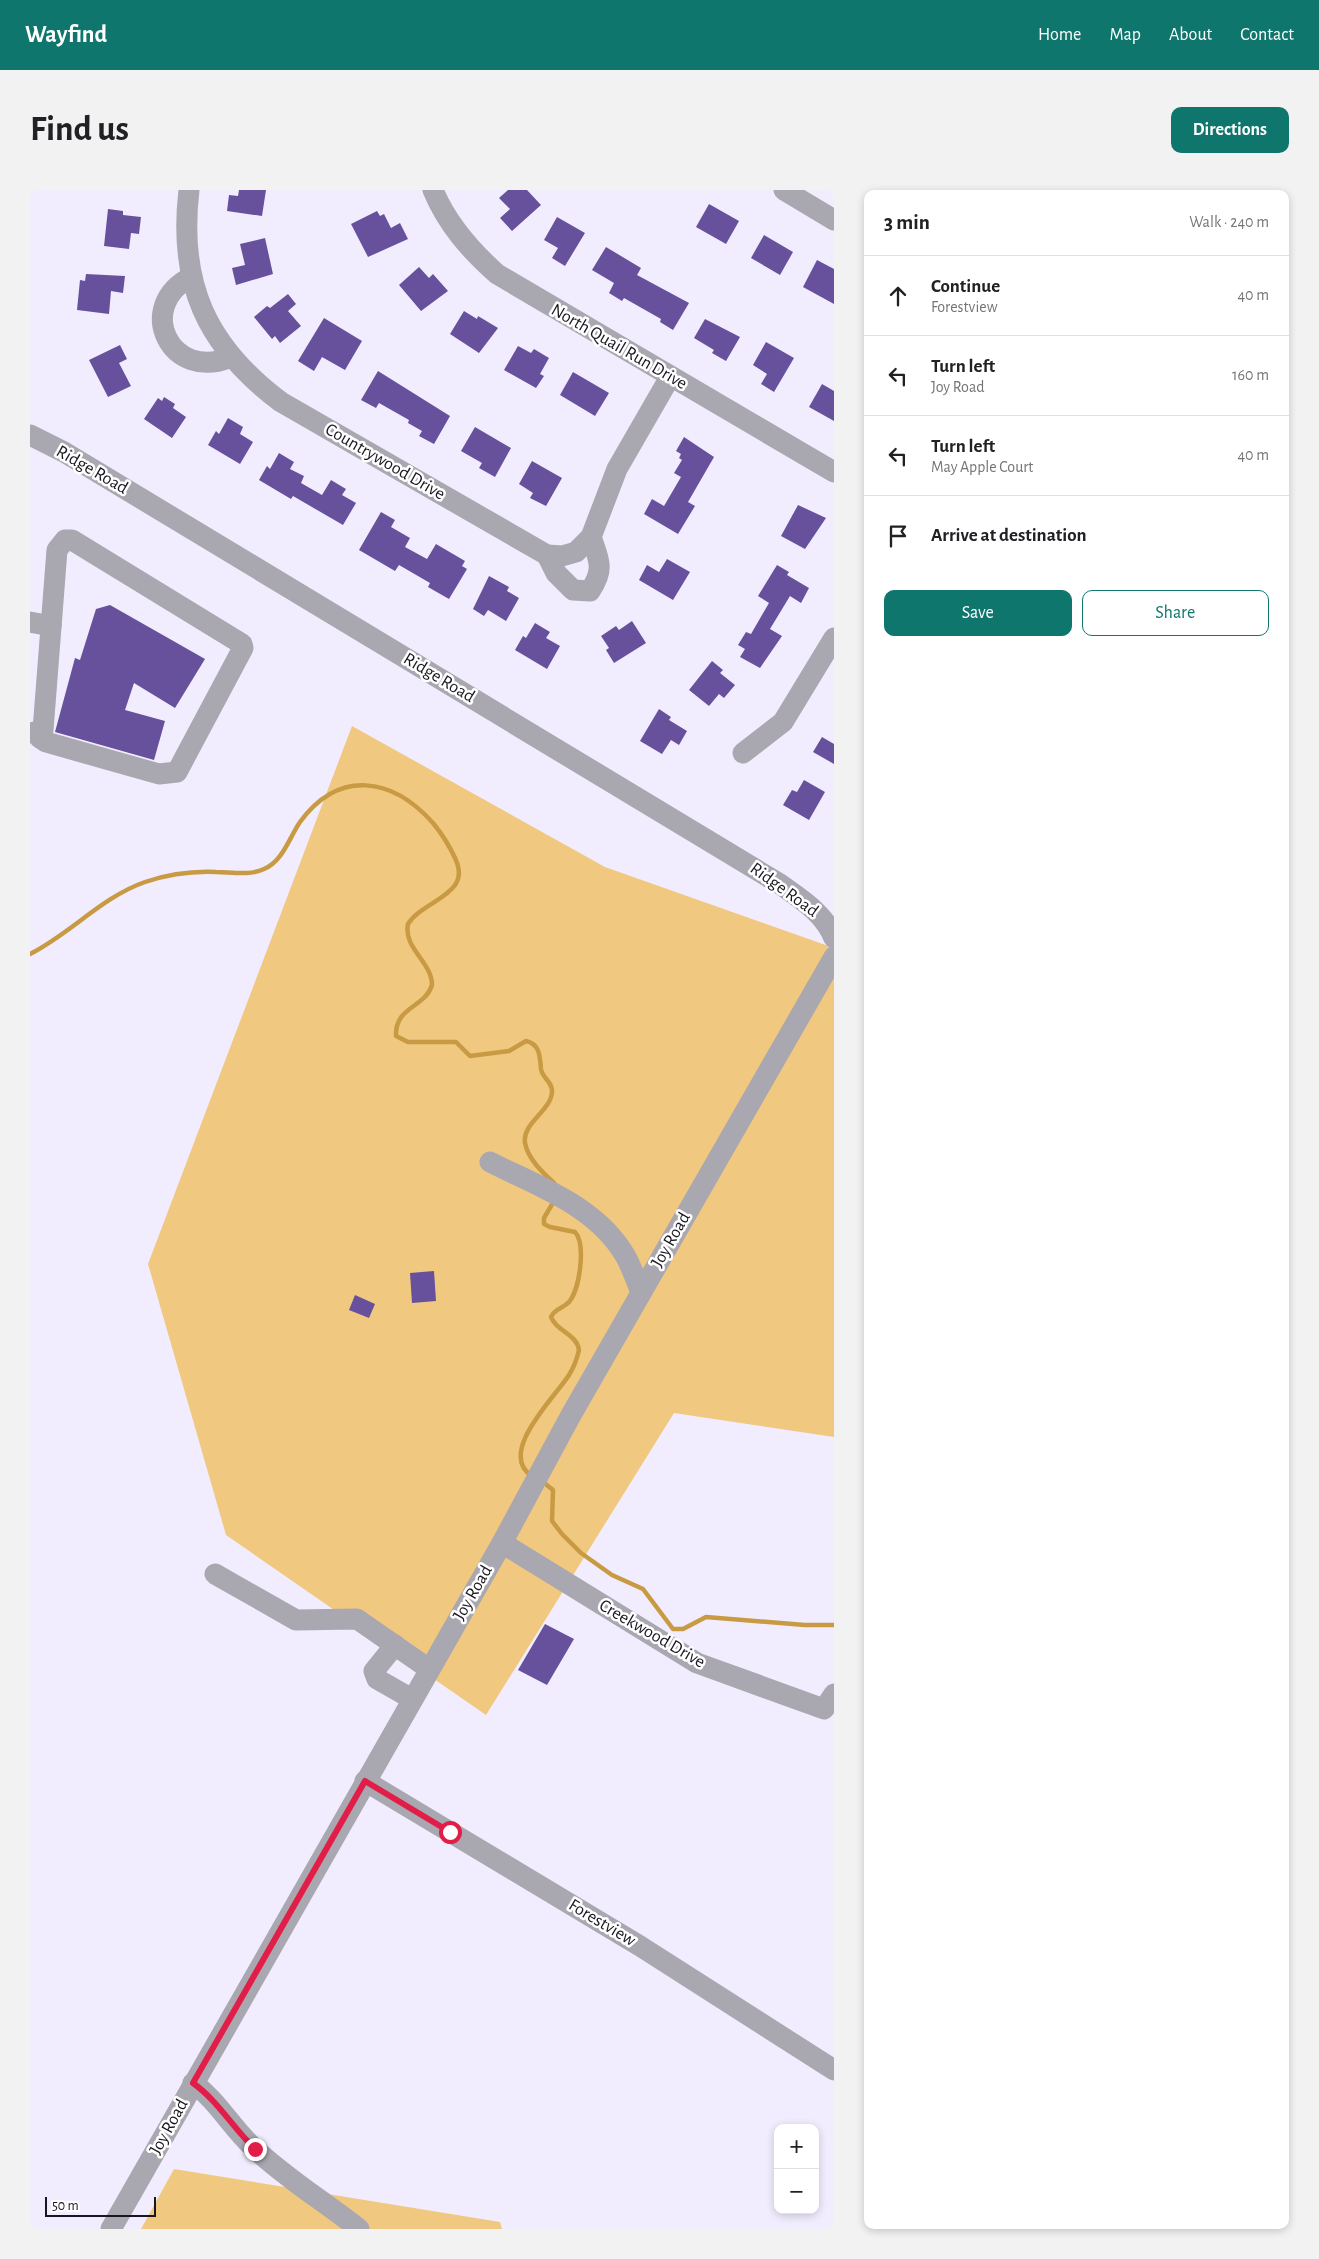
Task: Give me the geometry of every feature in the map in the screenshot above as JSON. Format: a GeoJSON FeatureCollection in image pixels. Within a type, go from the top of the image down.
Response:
{"type":"FeatureCollection","features":[{"type":"Feature","properties":{"kind":"street","name":"Countrywood Drive"},"geometry":{"type":"LineString","coordinates":[[189,190],[186,243],[191,277],[205,315],[231,357],[256,383],[281,402],[547,555],[556,573],[573,590],[590,591],[601,572],[600,562],[591,537]]}},
{"type":"Feature","properties":{"kind":"street","name":"North Quail Run Drive"},"geometry":{"type":"LineString","coordinates":[[433,190],[448,220],[462,240],[497,274],[834,472]]}},
{"type":"Feature","properties":{"kind":"street"},"geometry":{"type":"LineString","coordinates":[[784,190],[834,219]]}},
{"type":"Feature","properties":{"kind":"street"},"geometry":{"type":"LineString","coordinates":[[191,277],[174,289],[164,308],[162,318],[166,339],[173,349],[191,361],[221,362],[231,357]]}},
{"type":"Feature","properties":{"kind":"street"},"geometry":{"type":"LineString","coordinates":[[547,555],[562,556],[576,552],[591,537],[617,469],[670,377]]}},
{"type":"Feature","properties":{"kind":"street","name":"Ridge Road"},"geometry":{"type":"LineString","coordinates":[[30,435],[73,458],[780,884],[808,904],[829,925],[834,938]]}},
{"type":"Feature","properties":{"kind":"street"},"geometry":{"type":"LineString","coordinates":[[64,540],[72,540],[242,644],[244,648],[176,772],[159,774],[46,742],[34,733],[43,730],[56,550],[64,540]]}},
{"type":"Feature","properties":{"kind":"street"},"geometry":{"type":"LineString","coordinates":[[30,622],[51,626]]}},
{"type":"Feature","properties":{"kind":"street"},"geometry":{"type":"LineString","coordinates":[[743,753],[783,722],[834,638]]}},
{"type":"Feature","properties":{"kind":"street","name":"Joy Road"},"geometry":{"type":"LineString","coordinates":[[112,2229],[193,2083],[502,1543],[536,1478],[641,1292],[834,957]]}},
{"type":"Feature","properties":{"kind":"street"},"geometry":{"type":"LineString","coordinates":[[490,1162],[583,1209],[607,1233],[625,1257],[641,1292]]}},
{"type":"Feature","properties":{"kind":"street","name":"Creekwood Drive"},"geometry":{"type":"LineString","coordinates":[[502,1543],[697,1663],[831,1708]]}},
{"type":"Feature","properties":{"kind":"street"},"geometry":{"type":"LineString","coordinates":[[215,1574],[296,1620],[357,1619],[429,1669]]}},
{"type":"Feature","properties":{"kind":"street"},"geometry":{"type":"LineString","coordinates":[[395,1645],[374,1672],[377,1679],[412,1699]]}},
{"type":"Feature","properties":{"kind":"street","name":"Forestview"},"geometry":{"type":"LineString","coordinates":[[365,1781],[640,1946],[834,2070]]}},
{"type":"Feature","properties":{"kind":"street"},"geometry":{"type":"LineString","coordinates":[[193,2083],[213,2100],[236,2131],[255,2149],[359,2229]]}},
{"type":"Feature","properties":{"kind":"shaded area"},"geometry":{"type":"Polygon","coordinates":[[[352,726],[605,867],[834,948],[834,1437],[674,1413],[486,1715],[226,1535],[148,1264],[352,726]]]}},
{"type":"Feature","properties":{"kind":"shaded area"},"geometry":{"type":"Polygon","coordinates":[[[174,2169],[500,2222],[502,2229],[141,2229],[174,2169]]]}},
{"type":"Feature","properties":{"kind":"building"},"geometry":{"type":"Polygon","coordinates":[[[239,190],[266,190],[262,216],[227,211],[229,195],[238,196],[239,190]]]}},
{"type":"Feature","properties":{"kind":"building"},"geometry":{"type":"Polygon","coordinates":[[[508,190],[527,190],[541,205],[512,231],[500,218],[510,209],[499,198],[508,190]]]}},
{"type":"Feature","properties":{"kind":"building"},"geometry":{"type":"Polygon","coordinates":[[[709,204],[739,221],[726,244],[696,227],[709,204]]]}},
{"type":"Feature","properties":{"kind":"building"},"geometry":{"type":"Polygon","coordinates":[[[108,209],[123,211],[123,215],[141,217],[139,234],[131,233],[129,249],[104,246],[108,209]]]}},
{"type":"Feature","properties":{"kind":"building"},"geometry":{"type":"Polygon","coordinates":[[[377,211],[380,216],[384,214],[391,228],[400,223],[408,239],[368,257],[351,224],[377,211]]]}},
{"type":"Feature","properties":{"kind":"building"},"geometry":{"type":"Polygon","coordinates":[[[557,217],[585,233],[565,266],[552,258],[558,248],[544,240],[557,217]]]}},
{"type":"Feature","properties":{"kind":"building"},"geometry":{"type":"Polygon","coordinates":[[[764,235],[793,252],[780,275],[751,258],[764,235]]]}},
{"type":"Feature","properties":{"kind":"building"},"geometry":{"type":"Polygon","coordinates":[[[265,238],[273,274],[236,285],[232,268],[245,265],[240,244],[265,238]]]}},
{"type":"Feature","properties":{"kind":"building"},"geometry":{"type":"Polygon","coordinates":[[[606,247],[641,268],[637,275],[689,303],[673,330],[660,322],[661,319],[624,298],[622,301],[609,293],[614,283],[592,270],[606,247]]]}},
{"type":"Feature","properties":{"kind":"building"},"geometry":{"type":"Polygon","coordinates":[[[817,260],[834,269],[834,304],[803,287],[817,260]]]}},
{"type":"Feature","properties":{"kind":"building"},"geometry":{"type":"Polygon","coordinates":[[[419,267],[429,278],[433,274],[448,291],[421,311],[399,285],[419,267]]]}},
{"type":"Feature","properties":{"kind":"building"},"geometry":{"type":"Polygon","coordinates":[[[86,274],[125,276],[123,293],[111,291],[109,314],[77,310],[80,280],[85,281],[86,274]]]}},
{"type":"Feature","properties":{"kind":"building"},"geometry":{"type":"Polygon","coordinates":[[[288,294],[296,304],[288,311],[301,326],[280,343],[275,336],[272,339],[254,317],[267,306],[270,308],[288,294]]]}},
{"type":"Feature","properties":{"kind":"building"},"geometry":{"type":"Polygon","coordinates":[[[464,311],[477,319],[478,316],[498,328],[479,353],[450,334],[464,311]]]}},
{"type":"Feature","properties":{"kind":"building"},"geometry":{"type":"Polygon","coordinates":[[[324,318],[362,341],[345,370],[322,357],[314,371],[298,361],[324,318]]]}},
{"type":"Feature","properties":{"kind":"building"},"geometry":{"type":"Polygon","coordinates":[[[705,319],[740,337],[726,361],[712,353],[714,350],[694,338],[705,319]]]}},
{"type":"Feature","properties":{"kind":"building"},"geometry":{"type":"Polygon","coordinates":[[[766,342],[794,358],[774,392],[761,384],[767,374],[753,365],[766,342]]]}},
{"type":"Feature","properties":{"kind":"building"},"geometry":{"type":"Polygon","coordinates":[[[120,345],[127,359],[119,363],[131,386],[108,397],[89,360],[120,345]]]}},
{"type":"Feature","properties":{"kind":"building"},"geometry":{"type":"Polygon","coordinates":[[[518,346],[531,353],[534,349],[549,358],[540,374],[544,376],[536,388],[504,370],[518,346]]]}},
{"type":"Feature","properties":{"kind":"building"},"geometry":{"type":"Polygon","coordinates":[[[378,371],[450,416],[434,444],[419,436],[422,431],[408,423],[409,420],[379,403],[376,408],[361,400],[378,371]]]}},
{"type":"Feature","properties":{"kind":"building"},"geometry":{"type":"Polygon","coordinates":[[[573,372],[609,393],[595,416],[560,395],[573,372]]]}},
{"type":"Feature","properties":{"kind":"building"},"geometry":{"type":"Polygon","coordinates":[[[822,384],[834,391],[834,421],[809,407],[822,384]]]}},
{"type":"Feature","properties":{"kind":"building"},"geometry":{"type":"Polygon","coordinates":[[[164,397],[175,404],[173,408],[186,417],[172,438],[144,419],[158,398],[162,401],[164,397]]]}},
{"type":"Feature","properties":{"kind":"building"},"geometry":{"type":"Polygon","coordinates":[[[228,418],[243,427],[240,434],[253,442],[240,464],[208,445],[216,431],[219,434],[228,418]]]}},
{"type":"Feature","properties":{"kind":"building"},"geometry":{"type":"Polygon","coordinates":[[[475,427],[511,448],[495,477],[479,468],[482,463],[461,451],[475,427]]]}},
{"type":"Feature","properties":{"kind":"building"},"geometry":{"type":"Polygon","coordinates":[[[684,437],[714,457],[688,502],[695,506],[678,534],[644,514],[652,499],[664,506],[681,477],[674,473],[682,460],[679,458],[681,454],[676,451],[684,437]]]}},
{"type":"Feature","properties":{"kind":"building"},"geometry":{"type":"Polygon","coordinates":[[[279,453],[294,462],[290,469],[304,476],[301,483],[322,495],[331,480],[346,489],[342,495],[356,503],[343,525],[293,496],[291,499],[259,480],[267,466],[270,469],[279,453]]]}},
{"type":"Feature","properties":{"kind":"building"},"geometry":{"type":"Polygon","coordinates":[[[532,461],[562,478],[546,506],[530,498],[533,493],[519,484],[532,461]]]}},
{"type":"Feature","properties":{"kind":"building"},"geometry":{"type":"Polygon","coordinates":[[[798,505],[826,518],[805,549],[781,536],[798,505]]]}},
{"type":"Feature","properties":{"kind":"building"},"geometry":{"type":"Polygon","coordinates":[[[381,512],[395,520],[391,527],[410,538],[405,547],[427,559],[436,544],[465,561],[462,566],[467,569],[449,599],[428,587],[430,583],[399,565],[395,571],[359,550],[381,512]]]}},
{"type":"Feature","properties":{"kind":"building"},"geometry":{"type":"Polygon","coordinates":[[[667,559],[690,572],[673,600],[639,580],[647,565],[659,572],[667,559]]]}},
{"type":"Feature","properties":{"kind":"building"},"geometry":{"type":"Polygon","coordinates":[[[777,565],[789,572],[787,575],[809,588],[801,603],[790,596],[770,629],[782,636],[760,668],[740,657],[745,649],[738,645],[746,632],[751,634],[769,603],[758,596],[777,565]]]}},
{"type":"Feature","properties":{"kind":"building"},"geometry":{"type":"Polygon","coordinates":[[[489,576],[509,587],[507,591],[519,598],[506,621],[488,610],[484,616],[473,609],[489,576]]]}},
{"type":"Feature","properties":{"kind":"building"},"geometry":{"type":"Polygon","coordinates":[[[110,605],[205,659],[175,708],[134,683],[125,710],[165,721],[154,760],[55,732],[75,658],[80,660],[96,609],[110,605]]]}},
{"type":"Feature","properties":{"kind":"building"},"geometry":{"type":"Polygon","coordinates":[[[632,621],[646,643],[614,663],[606,650],[609,648],[601,636],[616,626],[619,630],[632,621]]]}},
{"type":"Feature","properties":{"kind":"building"},"geometry":{"type":"Polygon","coordinates":[[[535,623],[550,632],[546,638],[560,646],[547,669],[515,650],[523,636],[526,638],[535,623]]]}},
{"type":"Feature","properties":{"kind":"building"},"geometry":{"type":"Polygon","coordinates":[[[712,661],[723,670],[720,673],[735,685],[724,698],[719,694],[709,706],[689,690],[712,661]]]}},
{"type":"Feature","properties":{"kind":"building"},"geometry":{"type":"Polygon","coordinates":[[[659,709],[671,717],[669,720],[687,731],[679,745],[671,740],[662,754],[640,741],[659,709]]]}},
{"type":"Feature","properties":{"kind":"building"},"geometry":{"type":"Polygon","coordinates":[[[822,737],[834,744],[834,764],[813,752],[822,737]]]}},
{"type":"Feature","properties":{"kind":"building"},"geometry":{"type":"Polygon","coordinates":[[[804,780],[825,792],[809,820],[783,805],[792,790],[797,792],[804,780]]]}},
{"type":"Feature","properties":{"kind":"building"},"geometry":{"type":"Polygon","coordinates":[[[434,1271],[436,1301],[412,1303],[410,1273],[434,1271]]]}},
{"type":"Feature","properties":{"kind":"building"},"geometry":{"type":"Polygon","coordinates":[[[355,1295],[375,1304],[369,1318],[349,1310],[355,1295]]]}},
{"type":"Feature","properties":{"kind":"building"},"geometry":{"type":"Polygon","coordinates":[[[545,1624],[574,1639],[547,1685],[518,1670],[545,1624]]]}},
{"type":"Feature","properties":{"kind":"waterway"},"geometry":{"type":"LineString","coordinates":[[30,954],[45,946],[100,906],[145,882],[189,873],[246,873],[264,869],[281,855],[300,822],[315,805],[331,793],[348,787],[366,785],[383,788],[400,796],[433,823],[453,853],[459,870],[458,880],[452,889],[425,908],[408,924],[408,933],[413,948],[428,969],[432,985],[428,993],[400,1019],[396,1036],[408,1042],[456,1042],[470,1056],[509,1051],[526,1041],[534,1045],[540,1056],[542,1072],[551,1085],[552,1092],[547,1105],[528,1129],[525,1143],[529,1155],[554,1183]]}},
{"type":"Feature","properties":{"kind":"waterway"},"geometry":{"type":"LineString","coordinates":[[532,1476],[523,1466],[521,1453],[524,1439],[542,1410],[569,1375],[579,1350],[571,1336],[557,1326],[551,1317],[567,1304],[573,1296],[579,1277],[581,1256],[575,1232],[544,1224],[544,1218],[554,1201]]}},
{"type":"Feature","properties":{"kind":"waterway"},"geometry":{"type":"LineString","coordinates":[[543,1482],[553,1490],[552,1521],[562,1534],[581,1553],[612,1575],[643,1589],[673,1629],[683,1629],[706,1617],[805,1625],[834,1625]]}},
{"type":"Feature","properties":{"kind":"route"},"geometry":{"type":"LineString","coordinates":[[255,2149],[236,2131],[213,2100],[193,2083],[365,1781],[450,1832]]}}]}
